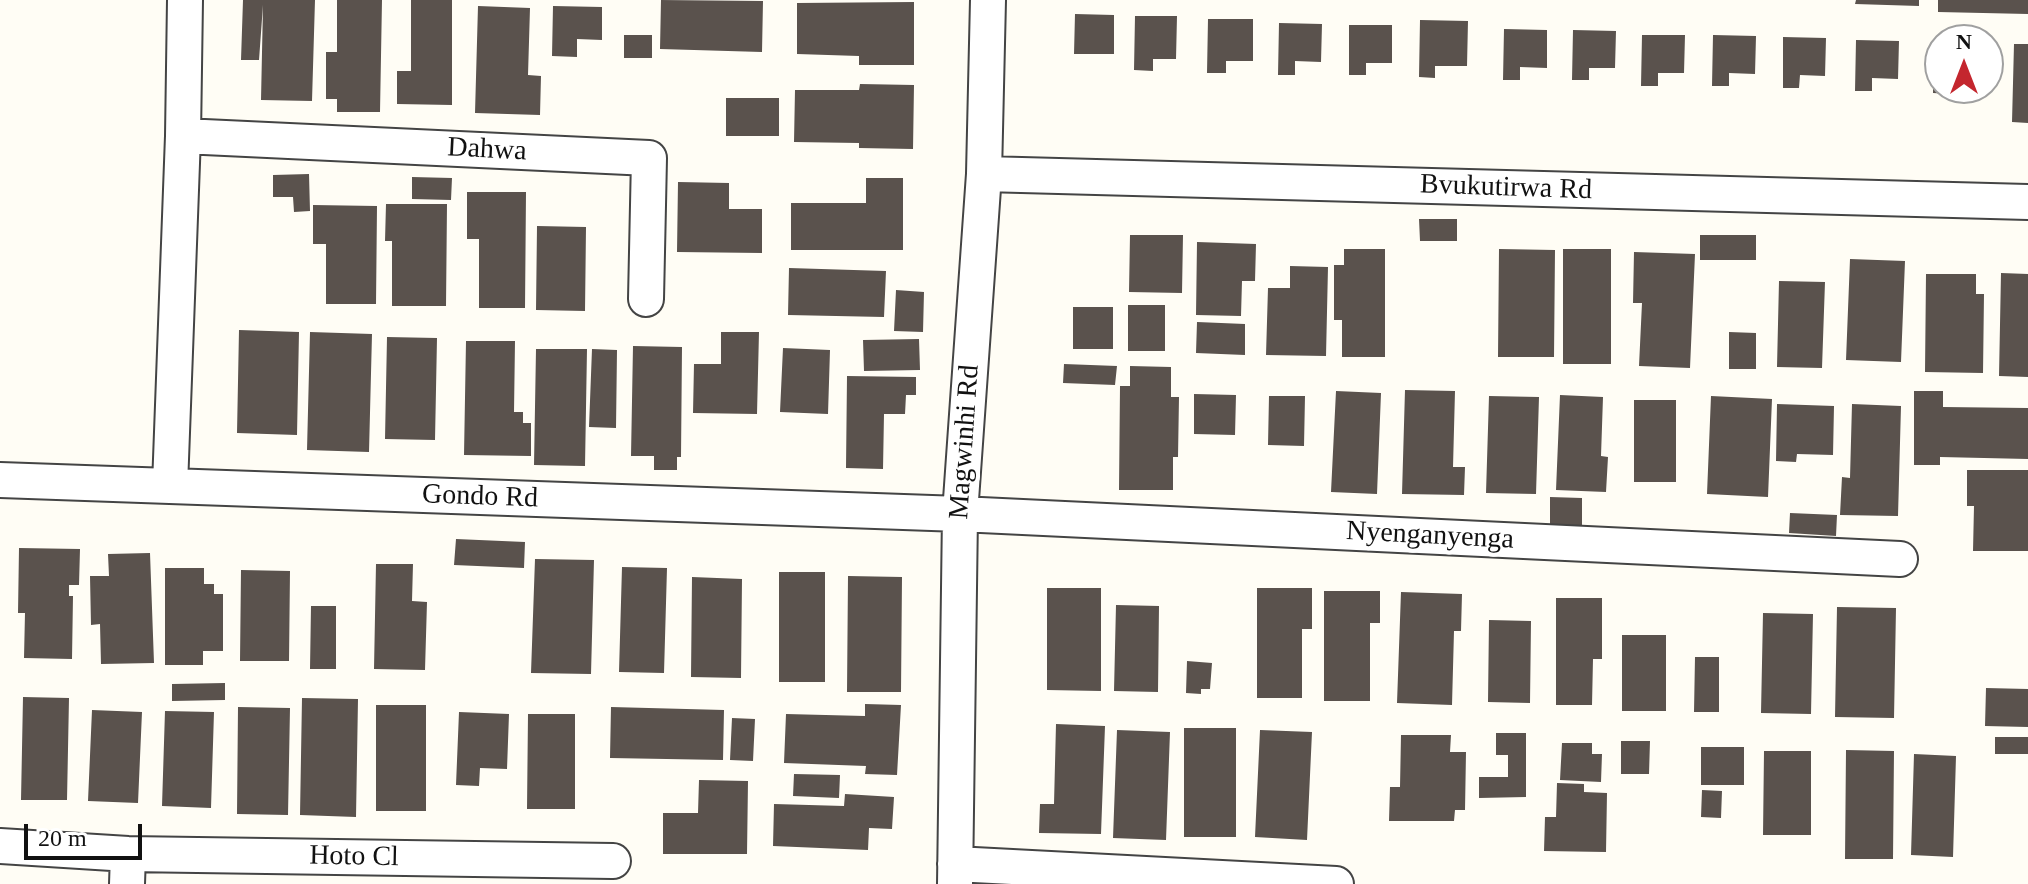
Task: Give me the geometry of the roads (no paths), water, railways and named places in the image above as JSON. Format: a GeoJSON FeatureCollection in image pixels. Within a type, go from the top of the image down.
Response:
{"type":"FeatureCollection","features":[{"type":"Feature","properties":{"kind":"street"},"geometry":{"type":"LineString","coordinates":[[170,486],[185,0]]}},
{"type":"Feature","properties":{"kind":"street","name":"Magwinhi Rd"},"geometry":{"type":"LineString","coordinates":[[955,874],[960,514],[984,174],[988,0]]}},
{"type":"Feature","properties":{"kind":"street","name":"Dahwa"},"geometry":{"type":"LineString","coordinates":[[183,136],[649,158],[646,299]]}},
{"type":"Feature","properties":{"kind":"street","name":"Bvukutirwa Rd"},"geometry":{"type":"LineString","coordinates":[[984,174],[2028,202]]}},
{"type":"Feature","properties":{"kind":"street","name":"Gondo Rd"},"geometry":{"type":"LineString","coordinates":[[0,480],[960,514]]}},
{"type":"Feature","properties":{"kind":"street","name":"Nyenganyenga"},"geometry":{"type":"LineString","coordinates":[[960,514],[1900,559]]}},
{"type":"Feature","properties":{"kind":"street","name":"Hoto Cl"},"geometry":{"type":"LineString","coordinates":[[0,846],[127,869],[613,861]]}},
{"type":"Feature","properties":{"kind":"street"},"geometry":{"type":"LineString","coordinates":[[955,874],[1336,884]]}}]}
